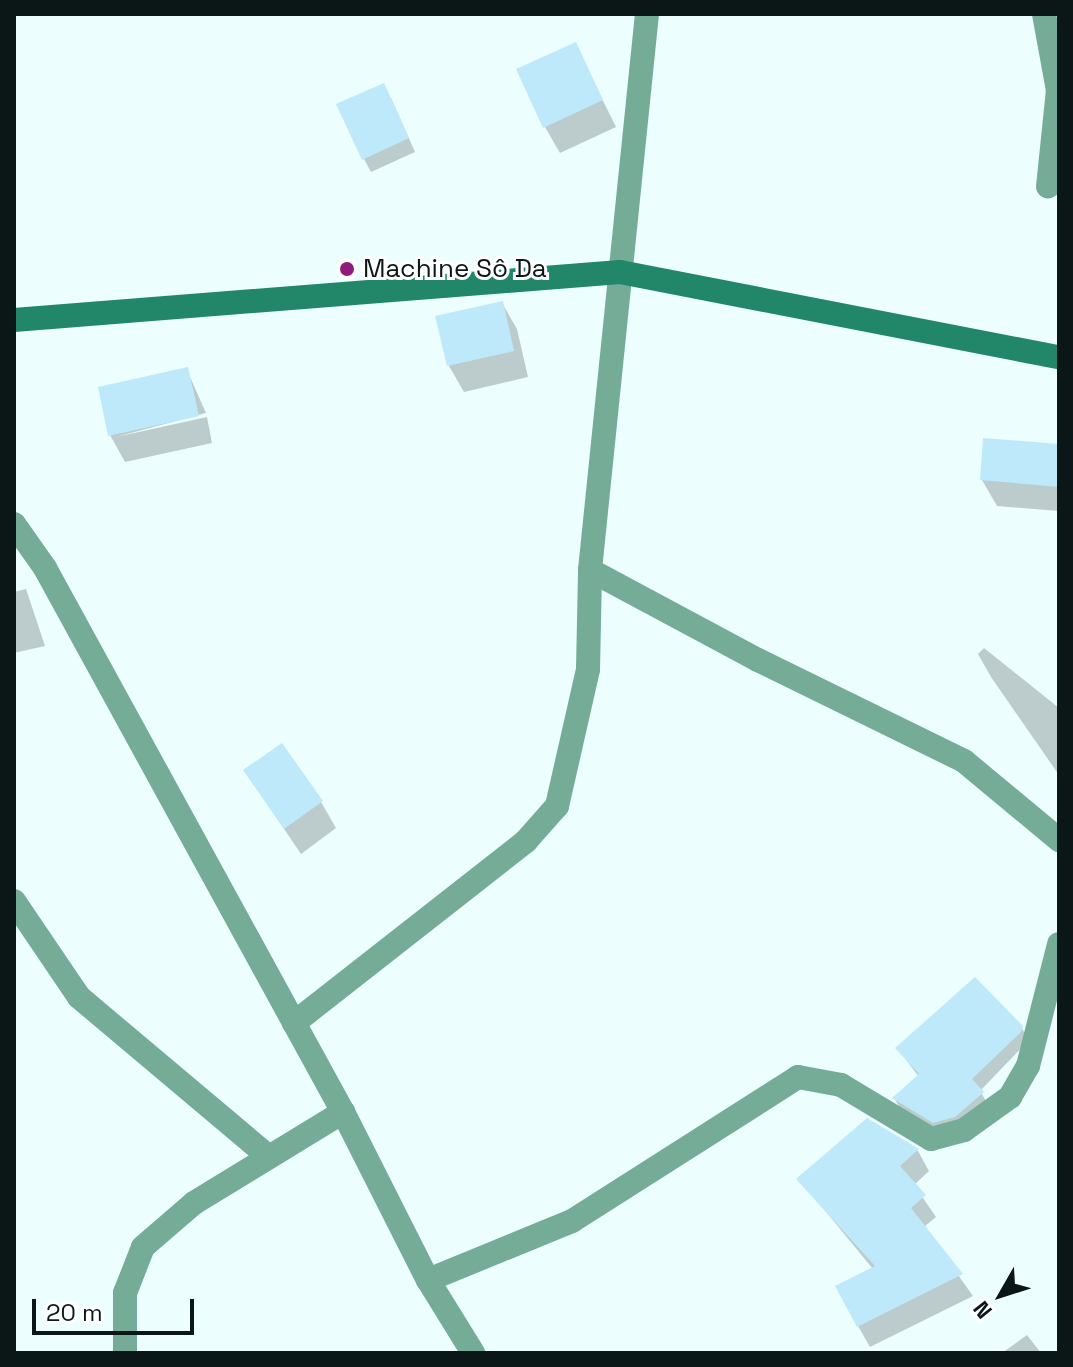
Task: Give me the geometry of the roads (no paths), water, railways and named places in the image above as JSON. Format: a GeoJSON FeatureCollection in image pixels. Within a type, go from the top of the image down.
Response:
{"type":"FeatureCollection","features":[{"type":"Feature","properties":{"kind":"street"},"geometry":{"type":"LineString","coordinates":[[294,1023],[526,841],[557,806],[588,669],[590,570],[647,14]]}},
{"type":"Feature","properties":{"kind":"street"},"geometry":{"type":"LineString","coordinates":[[1044,14],[1058,90],[1048,186]]}},
{"type":"Feature","properties":{"kind":"street"},"geometry":{"type":"LineString","coordinates":[[14,320],[620,272],[1059,357]]}},
{"type":"Feature","properties":{"kind":"street"},"geometry":{"type":"LineString","coordinates":[[14,524],[45,568],[343,1112],[428,1280],[473,1353]]}},
{"type":"Feature","properties":{"kind":"street"},"geometry":{"type":"LineString","coordinates":[[590,570],[758,660],[964,761],[1059,840]]}},
{"type":"Feature","properties":{"kind":"street"},"geometry":{"type":"LineString","coordinates":[[14,901],[79,997],[269,1157]]}},
{"type":"Feature","properties":{"kind":"street"},"geometry":{"type":"LineString","coordinates":[[428,1280],[572,1221],[798,1077],[841,1085],[931,1139],[964,1130],[1010,1097],[1028,1066],[1059,944]]}},
{"type":"Feature","properties":{"kind":"street"},"geometry":{"type":"LineString","coordinates":[[125,1353],[125,1293],[143,1247],[194,1203],[343,1112]]}},
{"type":"Feature","properties":{"kind":"place","name":"Machine Sô Da"},"geometry":{"type":"Point","coordinates":[347,269]}}]}
